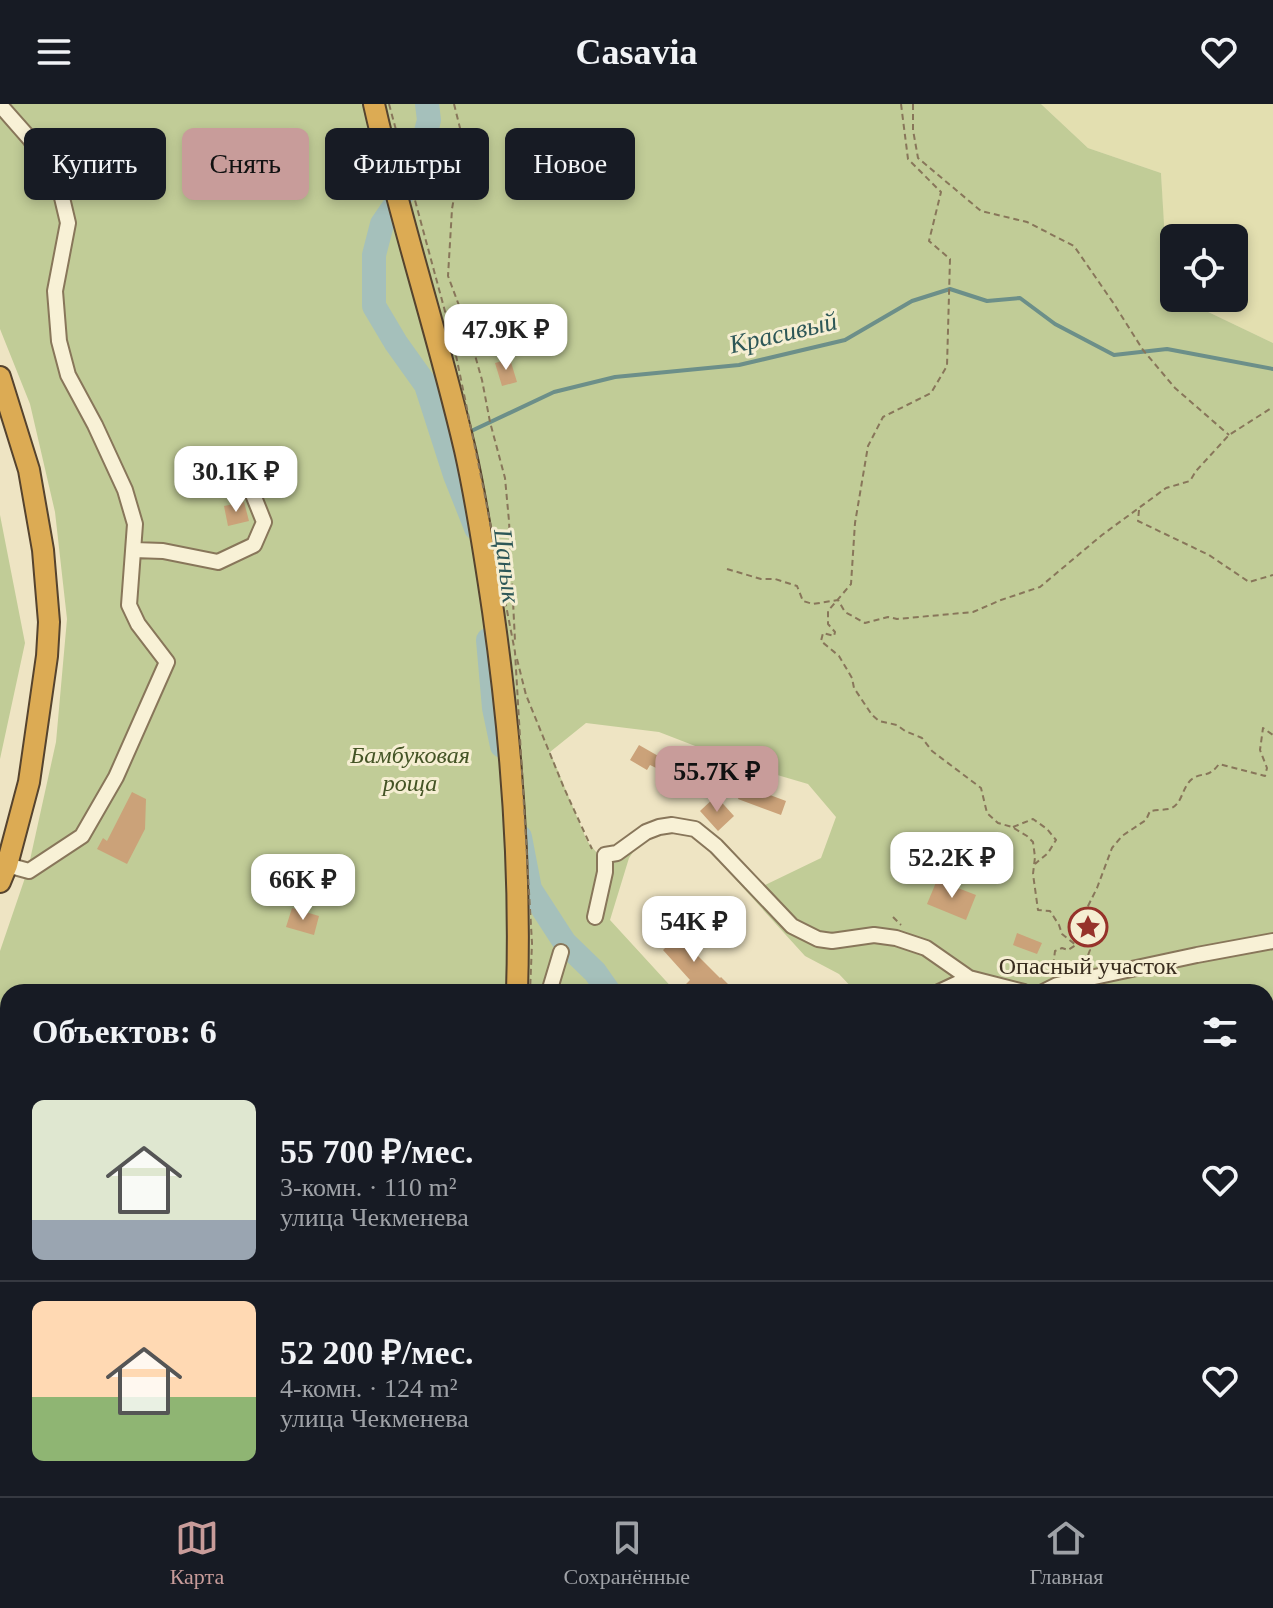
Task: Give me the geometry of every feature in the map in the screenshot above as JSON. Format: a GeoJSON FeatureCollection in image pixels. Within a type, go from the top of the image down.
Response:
{"type":"FeatureCollection","features":[{"type":"Feature","properties":{"kind":"highway"},"geometry":{"type":"LineString","coordinates":[[374,104],[466,453],[483,547],[512,773],[517,984]]}},
{"type":"Feature","properties":{"kind":"highway"},"geometry":{"type":"LineString","coordinates":[[0,377],[29,470],[43,550],[49,622],[29,782],[4,874]]}},
{"type":"Feature","properties":{"kind":"street"},"geometry":{"type":"LineString","coordinates":[[0,105],[30,139],[59,185],[68,223],[55,291],[59,341],[68,375],[125,490],[135,524],[129,605],[138,624],[167,662],[116,777],[82,836],[29,871],[4,874]]}},
{"type":"Feature","properties":{"kind":"street"},"geometry":{"type":"LineString","coordinates":[[134,550],[163,551],[218,562],[254,545],[264,522],[250,487]]}},
{"type":"Feature","properties":{"kind":"street"},"geometry":{"type":"LineString","coordinates":[[595,917],[605,872],[605,855],[617,853],[646,832],[659,827],[684,825],[695,829],[716,846],[792,926],[804,933],[832,941],[874,935],[896,938],[926,948],[969,978],[993,984]]}},
{"type":"Feature","properties":{"kind":"street"},"geometry":{"type":"LineString","coordinates":[[1068,984],[1273,941]]}},
{"type":"Feature","properties":{"kind":"street"},"geometry":{"type":"LineString","coordinates":[[551,984],[561,952]]}},
{"type":"Feature","properties":{"kind":"street"},"geometry":{"type":"LineString","coordinates":[[956,984],[969,978]]}},
{"type":"Feature","properties":{"kind":"path"},"geometry":{"type":"LineString","coordinates":[[389,104],[453,341],[526,695],[587,842],[590,848],[605,855]]}},
{"type":"Feature","properties":{"kind":"path"},"geometry":{"type":"LineString","coordinates":[[454,104],[462,136],[452,209],[448,276],[482,380],[505,478],[532,943],[530,984]]}},
{"type":"Feature","properties":{"kind":"path"},"geometry":{"type":"LineString","coordinates":[[901,104],[908,159],[941,192],[929,241],[950,259],[947,366],[931,393],[883,417],[868,446],[855,523],[851,584],[828,611],[828,624],[835,632],[834,636],[823,633],[821,641],[839,656],[852,678],[854,688],[872,715],[879,721],[897,725],[922,738],[932,751],[981,788],[987,813],[998,823],[1012,827],[1033,842],[1038,910],[1050,911],[1062,934],[1076,945],[1068,950],[1062,948],[1055,951],[1053,967],[1057,973],[1052,984]]}},
{"type":"Feature","properties":{"kind":"path"},"geometry":{"type":"LineString","coordinates":[[913,104],[918,158],[981,211],[1027,222],[1074,246],[1143,350],[1175,388],[1229,435]]}},
{"type":"Feature","properties":{"kind":"path"},"geometry":{"type":"LineString","coordinates":[[838,600],[845,612],[865,623],[888,617],[897,619],[973,612],[1040,587],[1102,535],[1166,488],[1190,481],[1229,435],[1273,407]]}},
{"type":"Feature","properties":{"kind":"path"},"geometry":{"type":"LineString","coordinates":[[1140,509],[1138,521],[1209,555],[1249,582],[1273,575]]}},
{"type":"Feature","properties":{"kind":"path"},"geometry":{"type":"LineString","coordinates":[[727,569],[797,586],[803,601],[813,604],[838,600]]}},
{"type":"Feature","properties":{"kind":"path"},"geometry":{"type":"LineString","coordinates":[[1089,978],[1087,958],[1090,950],[1086,943],[1094,926],[1093,913],[1085,912],[1112,848],[1122,836],[1146,820],[1150,811],[1173,808],[1193,779],[1213,773],[1219,764],[1265,776],[1267,768],[1260,750],[1263,728],[1273,735]]}},
{"type":"Feature","properties":{"kind":"path"},"geometry":{"type":"LineString","coordinates":[[1012,827],[1033,819],[1056,840],[1048,853],[1033,865]]}},
{"type":"Feature","properties":{"kind":"shaded area"},"geometry":{"type":"Polygon","coordinates":[[[1041,104],[1273,104],[1273,343],[1208,312],[1248,312],[1248,224],[1164,224],[1161,173],[1088,148],[1041,104]]]}},
{"type":"Feature","properties":{"kind":"green space","name":"Бамбуковая роща"},"geometry":{"type":"Polygon","coordinates":[[[0,104],[1041,104],[1088,148],[1161,173],[1164,224],[1160,224],[1160,312],[1208,312],[1273,343],[1273,984],[848,984],[839,974],[805,956],[696,836],[659,831],[640,842],[629,858],[610,920],[669,984],[0,984],[0,951],[28,869],[56,742],[67,619],[55,512],[30,404],[0,329],[0,104]],[[586,723],[550,752],[587,841],[597,853],[611,855],[659,827],[687,826],[718,847],[757,889],[821,858],[836,817],[808,784],[747,766],[659,732],[586,723]]]}},
{"type":"Feature","properties":{"kind":"green space"},"geometry":{"type":"Polygon","coordinates":[[[0,515],[25,643],[0,759],[0,515]]]}},
{"type":"Feature","properties":{"kind":"building"},"geometry":{"type":"Polygon","coordinates":[[[510,359],[517,382],[502,386],[495,363],[510,359]]]}},
{"type":"Feature","properties":{"kind":"building"},"geometry":{"type":"Polygon","coordinates":[[[244,502],[249,521],[228,526],[224,506],[244,502]]]}},
{"type":"Feature","properties":{"kind":"building"},"geometry":{"type":"Polygon","coordinates":[[[639,745],[667,761],[671,752],[707,769],[710,765],[725,773],[715,790],[689,779],[687,783],[650,765],[647,770],[630,760],[639,745]]]}},
{"type":"Feature","properties":{"kind":"building"},"geometry":{"type":"Polygon","coordinates":[[[743,785],[786,801],[781,815],[738,799],[743,785]]]}},
{"type":"Feature","properties":{"kind":"building"},"geometry":{"type":"Polygon","coordinates":[[[132,792],[146,799],[145,829],[127,864],[97,849],[103,838],[107,841],[132,792]]]}},
{"type":"Feature","properties":{"kind":"building"},"geometry":{"type":"Polygon","coordinates":[[[716,796],[734,816],[718,831],[700,811],[716,796]]]}},
{"type":"Feature","properties":{"kind":"building"},"geometry":{"type":"Polygon","coordinates":[[[937,880],[976,895],[966,920],[927,904],[937,880]]]}},
{"type":"Feature","properties":{"kind":"building"},"geometry":{"type":"Polygon","coordinates":[[[292,908],[319,916],[314,935],[286,927],[292,908]]]}},
{"type":"Feature","properties":{"kind":"building"},"geometry":{"type":"Polygon","coordinates":[[[688,927],[705,946],[696,954],[728,984],[686,984],[690,980],[663,950],[688,927]]]}},
{"type":"Feature","properties":{"kind":"building"},"geometry":{"type":"Polygon","coordinates":[[[1017,933],[1042,943],[1037,954],[1013,945],[1017,933]]]}},
{"type":"Feature","properties":{"kind":"waterway","name":"Цанык"},"geometry":{"type":"LineString","coordinates":[[427,104],[429,120],[414,177],[382,224],[374,255],[374,306],[426,385],[476,528]]}},
{"type":"Feature","properties":{"kind":"waterway","name":"Красивый"},"geometry":{"type":"LineString","coordinates":[[467,433],[554,392],[615,377],[739,365],[845,340],[912,301],[950,289],[987,301],[1020,298],[1055,324],[1114,355],[1167,349],[1273,369]]}},
{"type":"Feature","properties":{"kind":"waterway","name":"Красивый"},"geometry":{"type":"LineString","coordinates":[[445,443],[455,439]]}},
{"type":"Feature","properties":{"kind":"waterway","name":"Цанык"},"geometry":{"type":"LineString","coordinates":[[488,640],[494,708],[502,746]]}},
{"type":"Feature","properties":{"kind":"waterway","name":"Цанык"},"geometry":{"type":"LineString","coordinates":[[520,837],[530,889],[565,943],[603,984]]}},
{"type":"Feature","properties":{"kind":"place","name":"Опасный участок"},"geometry":{"type":"Point","coordinates":[1088,927]}}]}
